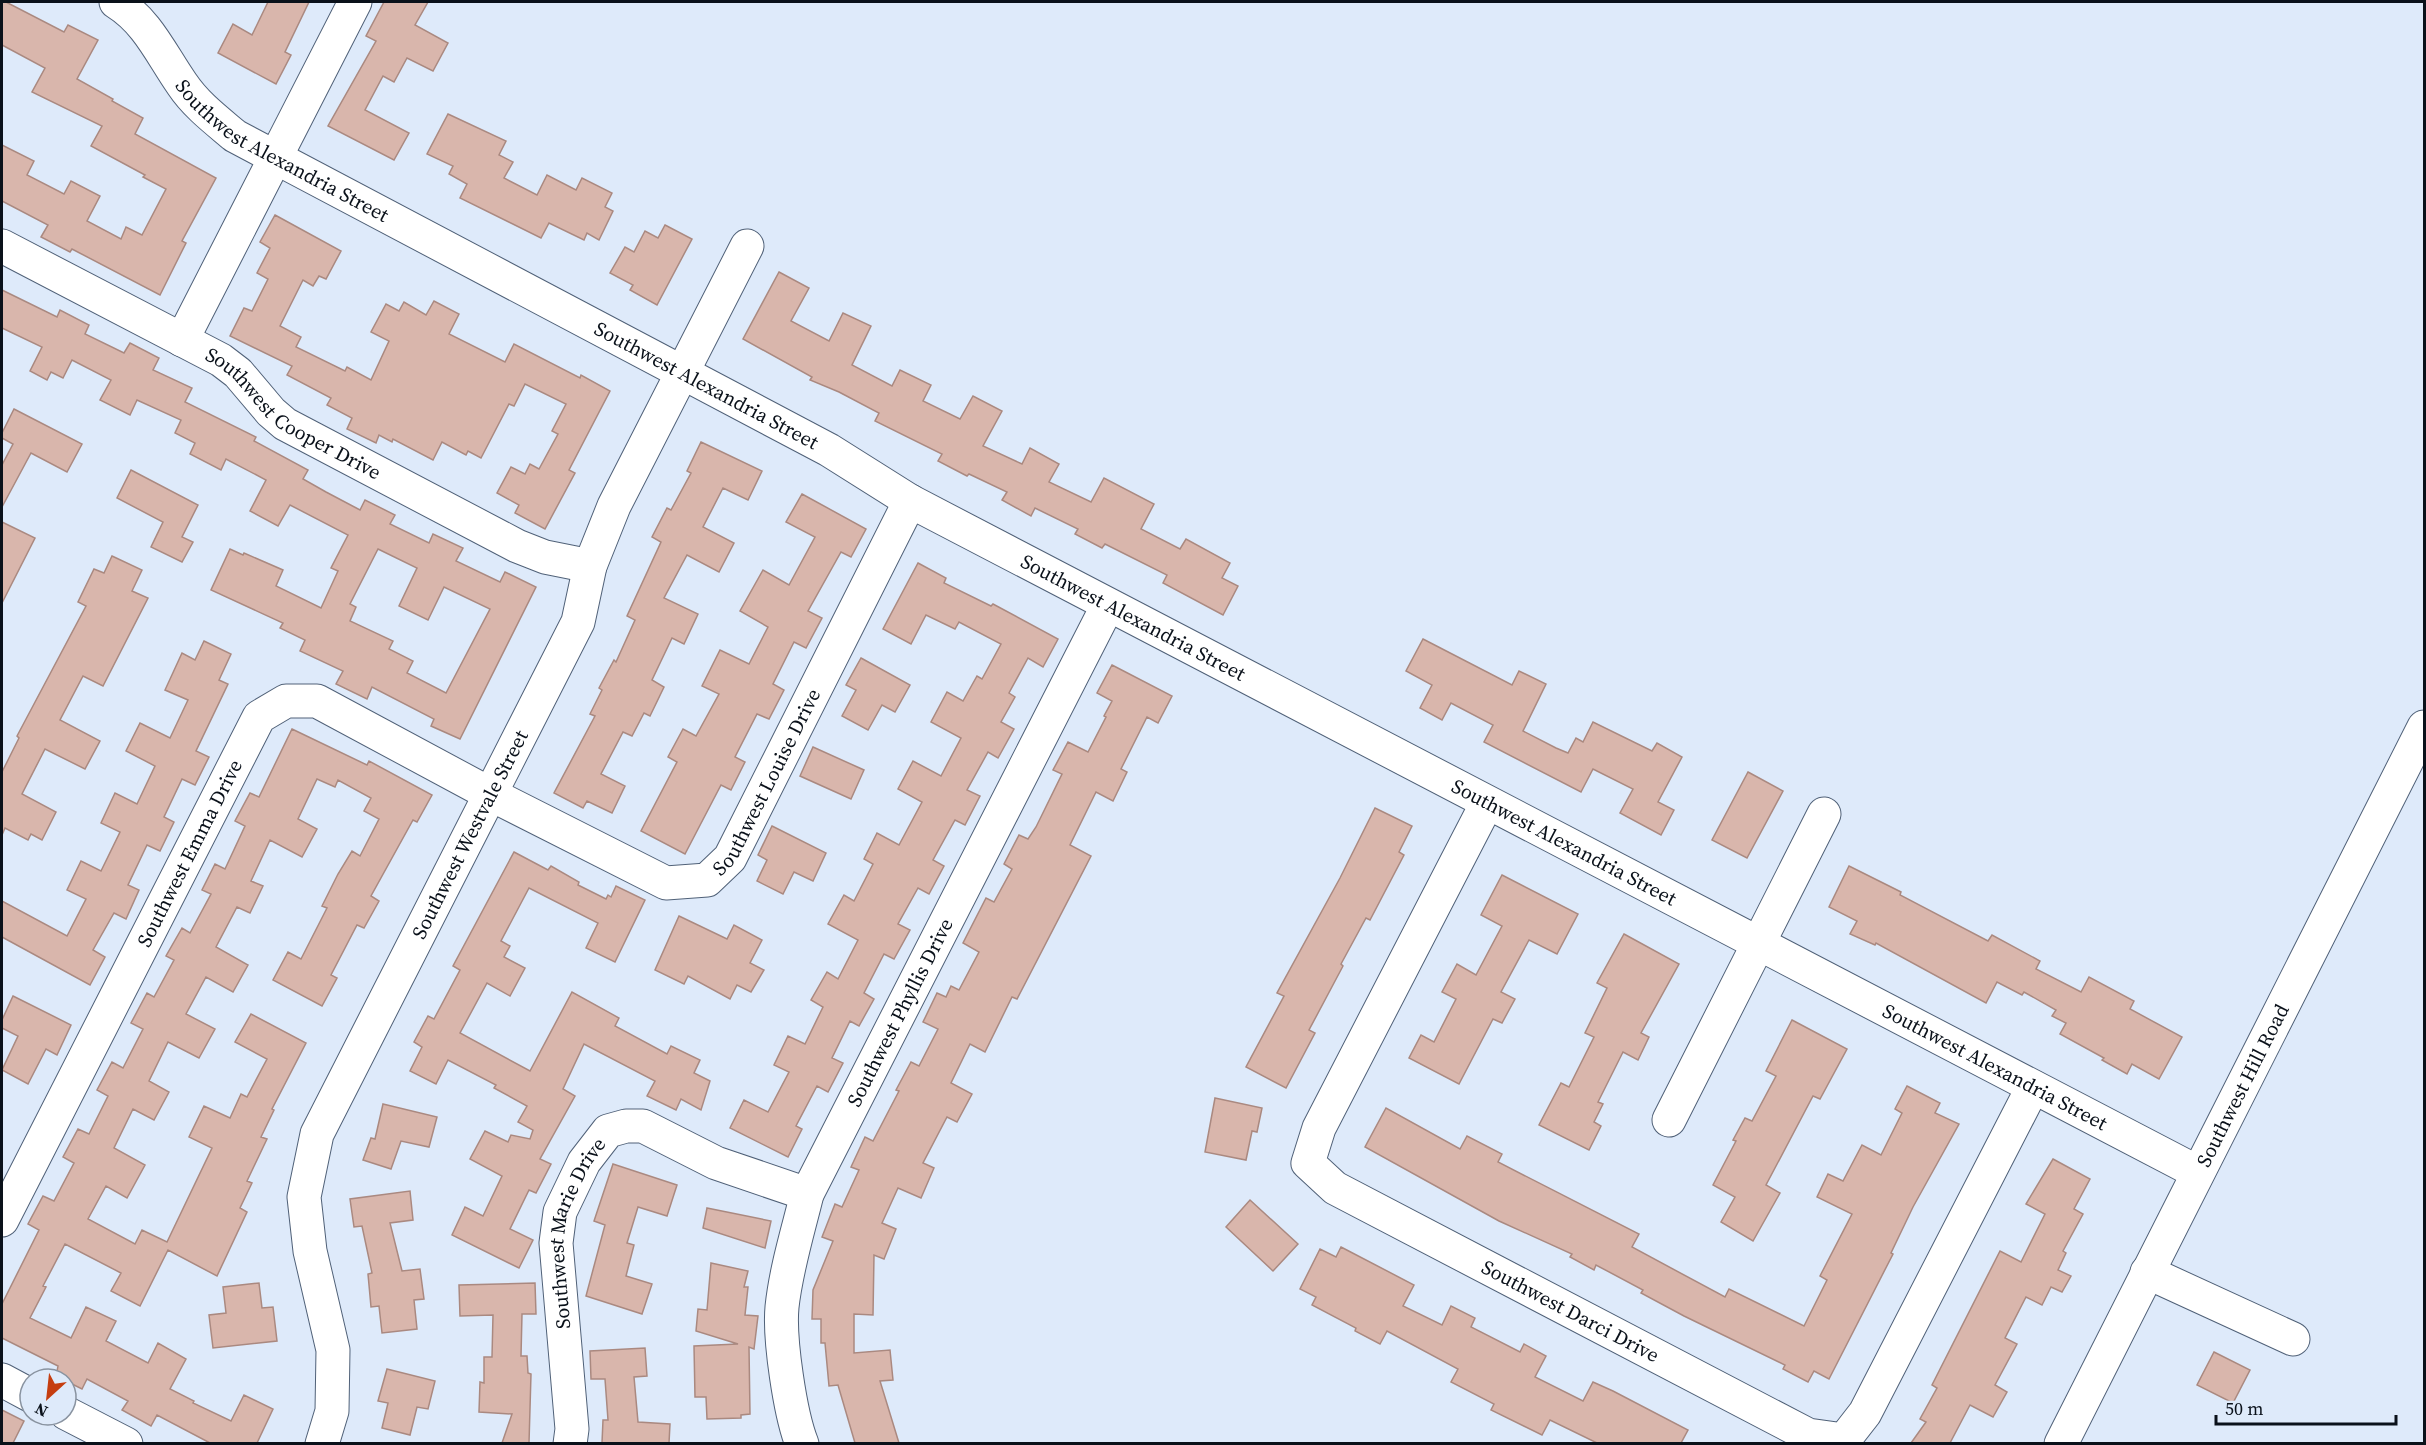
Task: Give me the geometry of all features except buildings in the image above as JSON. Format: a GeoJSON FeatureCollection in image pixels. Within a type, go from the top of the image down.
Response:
{"type":"FeatureCollection","features":[{"type":"Feature","properties":{"kind":"street","name":"Southwest Alexandria Street"},"geometry":{"type":"LineString","coordinates":[[117,2],[129,10],[154,37],[183,86],[205,111],[235,136],[830,450],[910,501],[2197,1172]]}},
{"type":"Feature","properties":{"kind":"street"},"geometry":{"type":"LineString","coordinates":[[182,340],[355,2]]}},
{"type":"Feature","properties":{"kind":"street","name":"Southwest Cooper Drive"},"geometry":{"type":"LineString","coordinates":[[2,246],[221,360],[238,374],[272,412],[305,436],[517,546],[545,556],[590,566]]}},
{"type":"Feature","properties":{"kind":"street","name":"Southwest Westvale Street"},"geometry":{"type":"LineString","coordinates":[[322,1443],[332,1411],[333,1350],[309,1251],[304,1197],[317,1134],[578,622],[590,566],[614,506],[747,246]]}},
{"type":"Feature","properties":{"kind":"street","name":"Southwest Louise Drive"},"geometry":{"type":"LineString","coordinates":[[490,794],[666,883],[707,880],[730,858],[910,501]]}},
{"type":"Feature","properties":{"kind":"street","name":"Southwest Phyllis Drive"},"geometry":{"type":"LineString","coordinates":[[802,1443],[786,1373],[782,1309],[789,1265],[807,1194],[1108,605]]}},
{"type":"Feature","properties":{"kind":"street","name":"Southwest Emma Drive"},"geometry":{"type":"LineString","coordinates":[[2,1220],[259,717],[285,701],[317,701],[490,794]]}},
{"type":"Feature","properties":{"kind":"street","name":"Southwest Hill Road"},"geometry":{"type":"LineString","coordinates":[[2061,1443],[2424,727]]}},
{"type":"Feature","properties":{"kind":"street","name":"Southwest Darci Drive"},"geometry":{"type":"LineString","coordinates":[[1487,802],[1319,1128],[1308,1163],[1335,1188],[1797,1430],[1808,1435],[1844,1440],[1864,1413],[2033,1087]]}},
{"type":"Feature","properties":{"kind":"street"},"geometry":{"type":"LineString","coordinates":[[1669,1120],[1824,814]]}},
{"type":"Feature","properties":{"kind":"street","name":"Southwest Marie Drive"},"geometry":{"type":"LineString","coordinates":[[570,1443],[571,1417],[556,1243],[560,1212],[584,1162],[602,1137],[608,1131],[626,1126],[643,1126],[716,1163],[807,1194]]}},
{"type":"Feature","properties":{"kind":"street"},"geometry":{"type":"LineString","coordinates":[[2147,1272],[2293,1339]]}},
{"type":"Feature","properties":{"kind":"street"},"geometry":{"type":"LineString","coordinates":[[2,1380],[18,1389]]}},
{"type":"Feature","properties":{"kind":"street"},"geometry":{"type":"LineString","coordinates":[[78,1419],[126,1443]]}}]}
